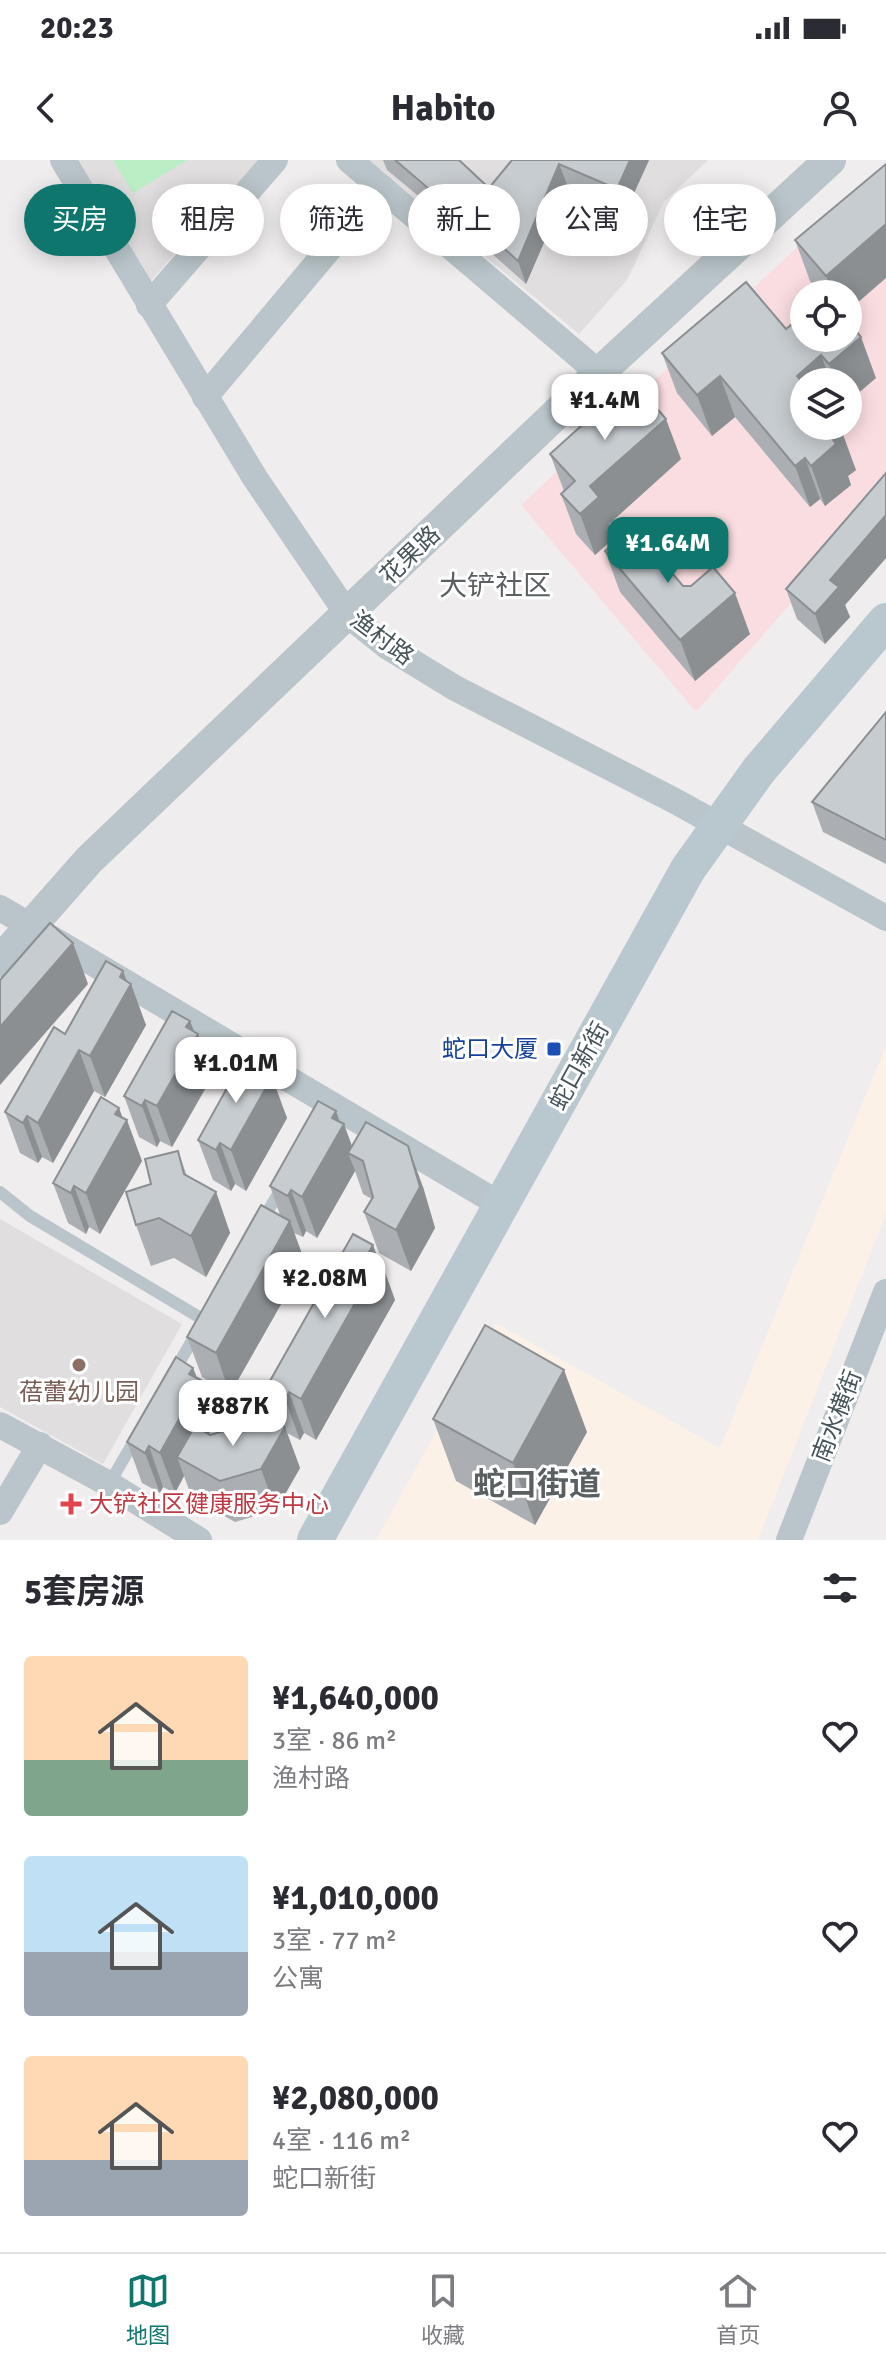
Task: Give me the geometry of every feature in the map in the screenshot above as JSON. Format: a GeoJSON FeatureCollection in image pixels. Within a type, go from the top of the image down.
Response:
{"type":"FeatureCollection","features":[{"type":"Feature","properties":{"kind":"main road","name":"蛇口新街"},"geometry":{"type":"LineString","coordinates":[[343,1540],[706,882],[759,770],[886,621]]}},
{"type":"Feature","properties":{"kind":"main road","name":"蛇口新街"},"geometry":{"type":"LineString","coordinates":[[315,1540],[688,869],[776,784],[886,657]]}},
{"type":"Feature","properties":{"kind":"street","name":"渔村路"},"geometry":{"type":"LineString","coordinates":[[63,160],[205,397],[304,555],[348,615],[388,647],[455,688],[729,831],[886,918]]}},
{"type":"Feature","properties":{"kind":"street"},"geometry":{"type":"LineString","coordinates":[[149,305],[275,160]]}},
{"type":"Feature","properties":{"kind":"street"},"geometry":{"type":"LineString","coordinates":[[349,160],[377,184]]}},
{"type":"Feature","properties":{"kind":"street","name":"花果路"},"geometry":{"type":"LineString","coordinates":[[0,961],[89,860],[599,373],[830,160]]}},
{"type":"Feature","properties":{"kind":"street"},"geometry":{"type":"LineString","coordinates":[[392,196],[599,373]]}},
{"type":"Feature","properties":{"kind":"street"},"geometry":{"type":"LineString","coordinates":[[205,397],[323,256]]}},
{"type":"Feature","properties":{"kind":"street"},"geometry":{"type":"LineString","coordinates":[[0,908],[326,1111],[501,1205]]}},
{"type":"Feature","properties":{"kind":"street","name":"南水横街"},"geometry":{"type":"LineString","coordinates":[[789,1540],[886,1292]]}},
{"type":"Feature","properties":{"kind":"street"},"geometry":{"type":"LineString","coordinates":[[0,1425],[109,1484],[199,1540]]}},
{"type":"Feature","properties":{"kind":"street"},"geometry":{"type":"LineString","coordinates":[[0,1512],[40,1445]]}},
{"type":"Feature","properties":{"kind":"lane"},"geometry":{"type":"LineString","coordinates":[[251,1239],[291,1172]]}},
{"type":"Feature","properties":{"kind":"lane"},"geometry":{"type":"LineString","coordinates":[[0,1192],[30,1216],[204,1320]]}},
{"type":"Feature","properties":{"kind":"lane"},"geometry":{"type":"LineString","coordinates":[[164,1388],[212,1306]]}},
{"type":"Feature","properties":{"kind":"lane"},"geometry":{"type":"LineString","coordinates":[[109,1484],[141,1429]]}},
{"type":"Feature","properties":{"kind":"shaded area"},"geometry":{"type":"Polygon","coordinates":[[[77,160],[258,160],[237,184],[152,184],[152,256],[173,256],[149,283],[133,256],[136,256],[136,184],[91,184],[77,160]]]}},
{"type":"Feature","properties":{"kind":"shaded area"},"geometry":{"type":"Polygon","coordinates":[[[368,160],[708,160],[683,184],[664,184],[664,202],[648,236],[648,184],[536,184],[536,256],[638,256],[627,280],[579,334],[484,256],[520,256],[520,184],[408,184],[408,193],[368,160]]]}},
{"type":"Feature","properties":{"kind":"shaded area"},"geometry":{"type":"Polygon","coordinates":[[[886,164],[886,494],[696,712],[521,505],[886,164]]]}},
{"type":"Feature","properties":{"kind":"shaded area"},"geometry":{"type":"Polygon","coordinates":[[[886,1046],[886,1214],[758,1540],[376,1540],[496,1323],[720,1448],[886,1046]]]}},
{"type":"Feature","properties":{"kind":"shaded area","name":"蓓蕾幼儿园"},"geometry":{"type":"Polygon","coordinates":[[[0,1219],[182,1324],[103,1464],[0,1407],[0,1219]]]}},
{"type":"Feature","properties":{"kind":"green space"},"geometry":{"type":"Polygon","coordinates":[[[113,160],[187,160],[136,191],[136,184],[128,184],[113,160]]]}},
{"type":"Feature","properties":{"kind":"building"},"geometry":{"type":"Polygon","coordinates":[[[395,160],[459,160],[485,184],[423,184],[395,160]]]}},
{"type":"Feature","properties":{"kind":"building"},"geometry":{"type":"Polygon","coordinates":[[[512,160],[630,160],[619,184],[605,184],[559,164],[551,184],[536,184],[536,218],[518,261],[512,256],[520,256],[520,184],[492,184],[512,160]]]}},
{"type":"Feature","properties":{"kind":"building"},"geometry":{"type":"Polygon","coordinates":[[[886,164],[886,224],[826,276],[795,240],[886,164]]]}},
{"type":"Feature","properties":{"kind":"building"},"geometry":{"type":"Polygon","coordinates":[[[746,282],[786,329],[790,326],[790,352],[843,352],[829,364],[821,355],[806,368],[790,368],[790,440],[833,440],[836,444],[811,466],[805,458],[795,466],[720,376],[697,395],[662,353],[746,282]]]}},
{"type":"Feature","properties":{"kind":"building"},"geometry":{"type":"Polygon","coordinates":[[[632,380],[666,419],[590,486],[599,497],[580,514],[561,494],[575,481],[550,454],[632,380]]]}},
{"type":"Feature","properties":{"kind":"building"},"geometry":{"type":"Polygon","coordinates":[[[886,473],[886,515],[830,580],[839,587],[815,614],[786,589],[886,473]]]}},
{"type":"Feature","properties":{"kind":"building"},"geometry":{"type":"Polygon","coordinates":[[[633,527],[683,586],[691,586],[713,567],[735,593],[680,640],[605,551],[633,527]]]}},
{"type":"Feature","properties":{"kind":"building"},"geometry":{"type":"Polygon","coordinates":[[[886,712],[886,840],[812,802],[886,712]]]}},
{"type":"Feature","properties":{"kind":"building"},"geometry":{"type":"Polygon","coordinates":[[[50,923],[73,943],[0,1027],[0,980],[50,923]]]}},
{"type":"Feature","properties":{"kind":"building"},"geometry":{"type":"Polygon","coordinates":[[[106,961],[123,971],[120,977],[131,984],[90,1056],[79,1050],[38,1123],[27,1116],[23,1123],[5,1112],[54,1027],[65,1034],[106,961]]]}},
{"type":"Feature","properties":{"kind":"building"},"geometry":{"type":"Polygon","coordinates":[[[172,1011],[190,1021],[186,1027],[198,1034],[157,1106],[145,1100],[142,1106],[124,1096],[172,1011]]]}},
{"type":"Feature","properties":{"kind":"building"},"geometry":{"type":"Polygon","coordinates":[[[246,1054],[264,1064],[260,1071],[272,1077],[231,1150],[220,1143],[216,1150],[198,1140],[246,1054]]]}},
{"type":"Feature","properties":{"kind":"building"},"geometry":{"type":"Polygon","coordinates":[[[101,1097],[119,1108],[115,1114],[127,1120],[86,1193],[74,1186],[71,1193],[53,1183],[101,1097]]]}},
{"type":"Feature","properties":{"kind":"building"},"geometry":{"type":"Polygon","coordinates":[[[318,1101],[336,1111],[332,1118],[344,1124],[302,1197],[291,1190],[288,1196],[270,1186],[318,1101]]]}},
{"type":"Feature","properties":{"kind":"building"},"geometry":{"type":"Polygon","coordinates":[[[366,1122],[408,1146],[420,1187],[396,1230],[364,1212],[373,1197],[363,1161],[348,1153],[366,1122]]]}},
{"type":"Feature","properties":{"kind":"building"},"geometry":{"type":"Polygon","coordinates":[[[178,1151],[184,1174],[216,1192],[191,1236],[159,1218],[136,1225],[126,1192],[151,1184],[145,1159],[178,1151]]]}},
{"type":"Feature","properties":{"kind":"building"},"geometry":{"type":"Polygon","coordinates":[[[261,1205],[290,1221],[216,1353],[187,1337],[261,1205]]]}},
{"type":"Feature","properties":{"kind":"building"},"geometry":{"type":"Polygon","coordinates":[[[353,1234],[373,1245],[369,1252],[380,1259],[301,1399],[289,1392],[285,1399],[266,1388],[353,1234]]]}},
{"type":"Feature","properties":{"kind":"building"},"geometry":{"type":"Polygon","coordinates":[[[485,1325],[564,1370],[513,1463],[433,1419],[485,1325]]]}},
{"type":"Feature","properties":{"kind":"building"},"geometry":{"type":"Polygon","coordinates":[[[176,1357],[193,1368],[189,1374],[201,1380],[160,1453],[149,1446],[145,1453],[127,1442],[176,1357]]]}},
{"type":"Feature","properties":{"kind":"building"},"geometry":{"type":"Polygon","coordinates":[[[254,1409],[285,1427],[261,1469],[220,1481],[177,1457],[195,1426],[210,1435],[246,1425],[254,1409]]]}},
{"type":"Feature","properties":{"kind":"place","name":"蛇口大厦"},"geometry":{"type":"Point","coordinates":[554,1049]}},
{"type":"Feature","properties":{"kind":"place","name":"蓓蕾幼儿园"},"geometry":{"type":"Point","coordinates":[79,1365]}},
{"type":"Feature","properties":{"kind":"place","name":"大铲社区健康服务中心"},"geometry":{"type":"Point","coordinates":[71,1504]}},
{"type":"Feature","properties":{"kind":"district","name":"大铲社区"},"geometry":{"type":"Point","coordinates":[495,586]}},
{"type":"Feature","properties":{"kind":"district","name":"蛇口街道"},"geometry":{"type":"Point","coordinates":[537,1484]}}]}
